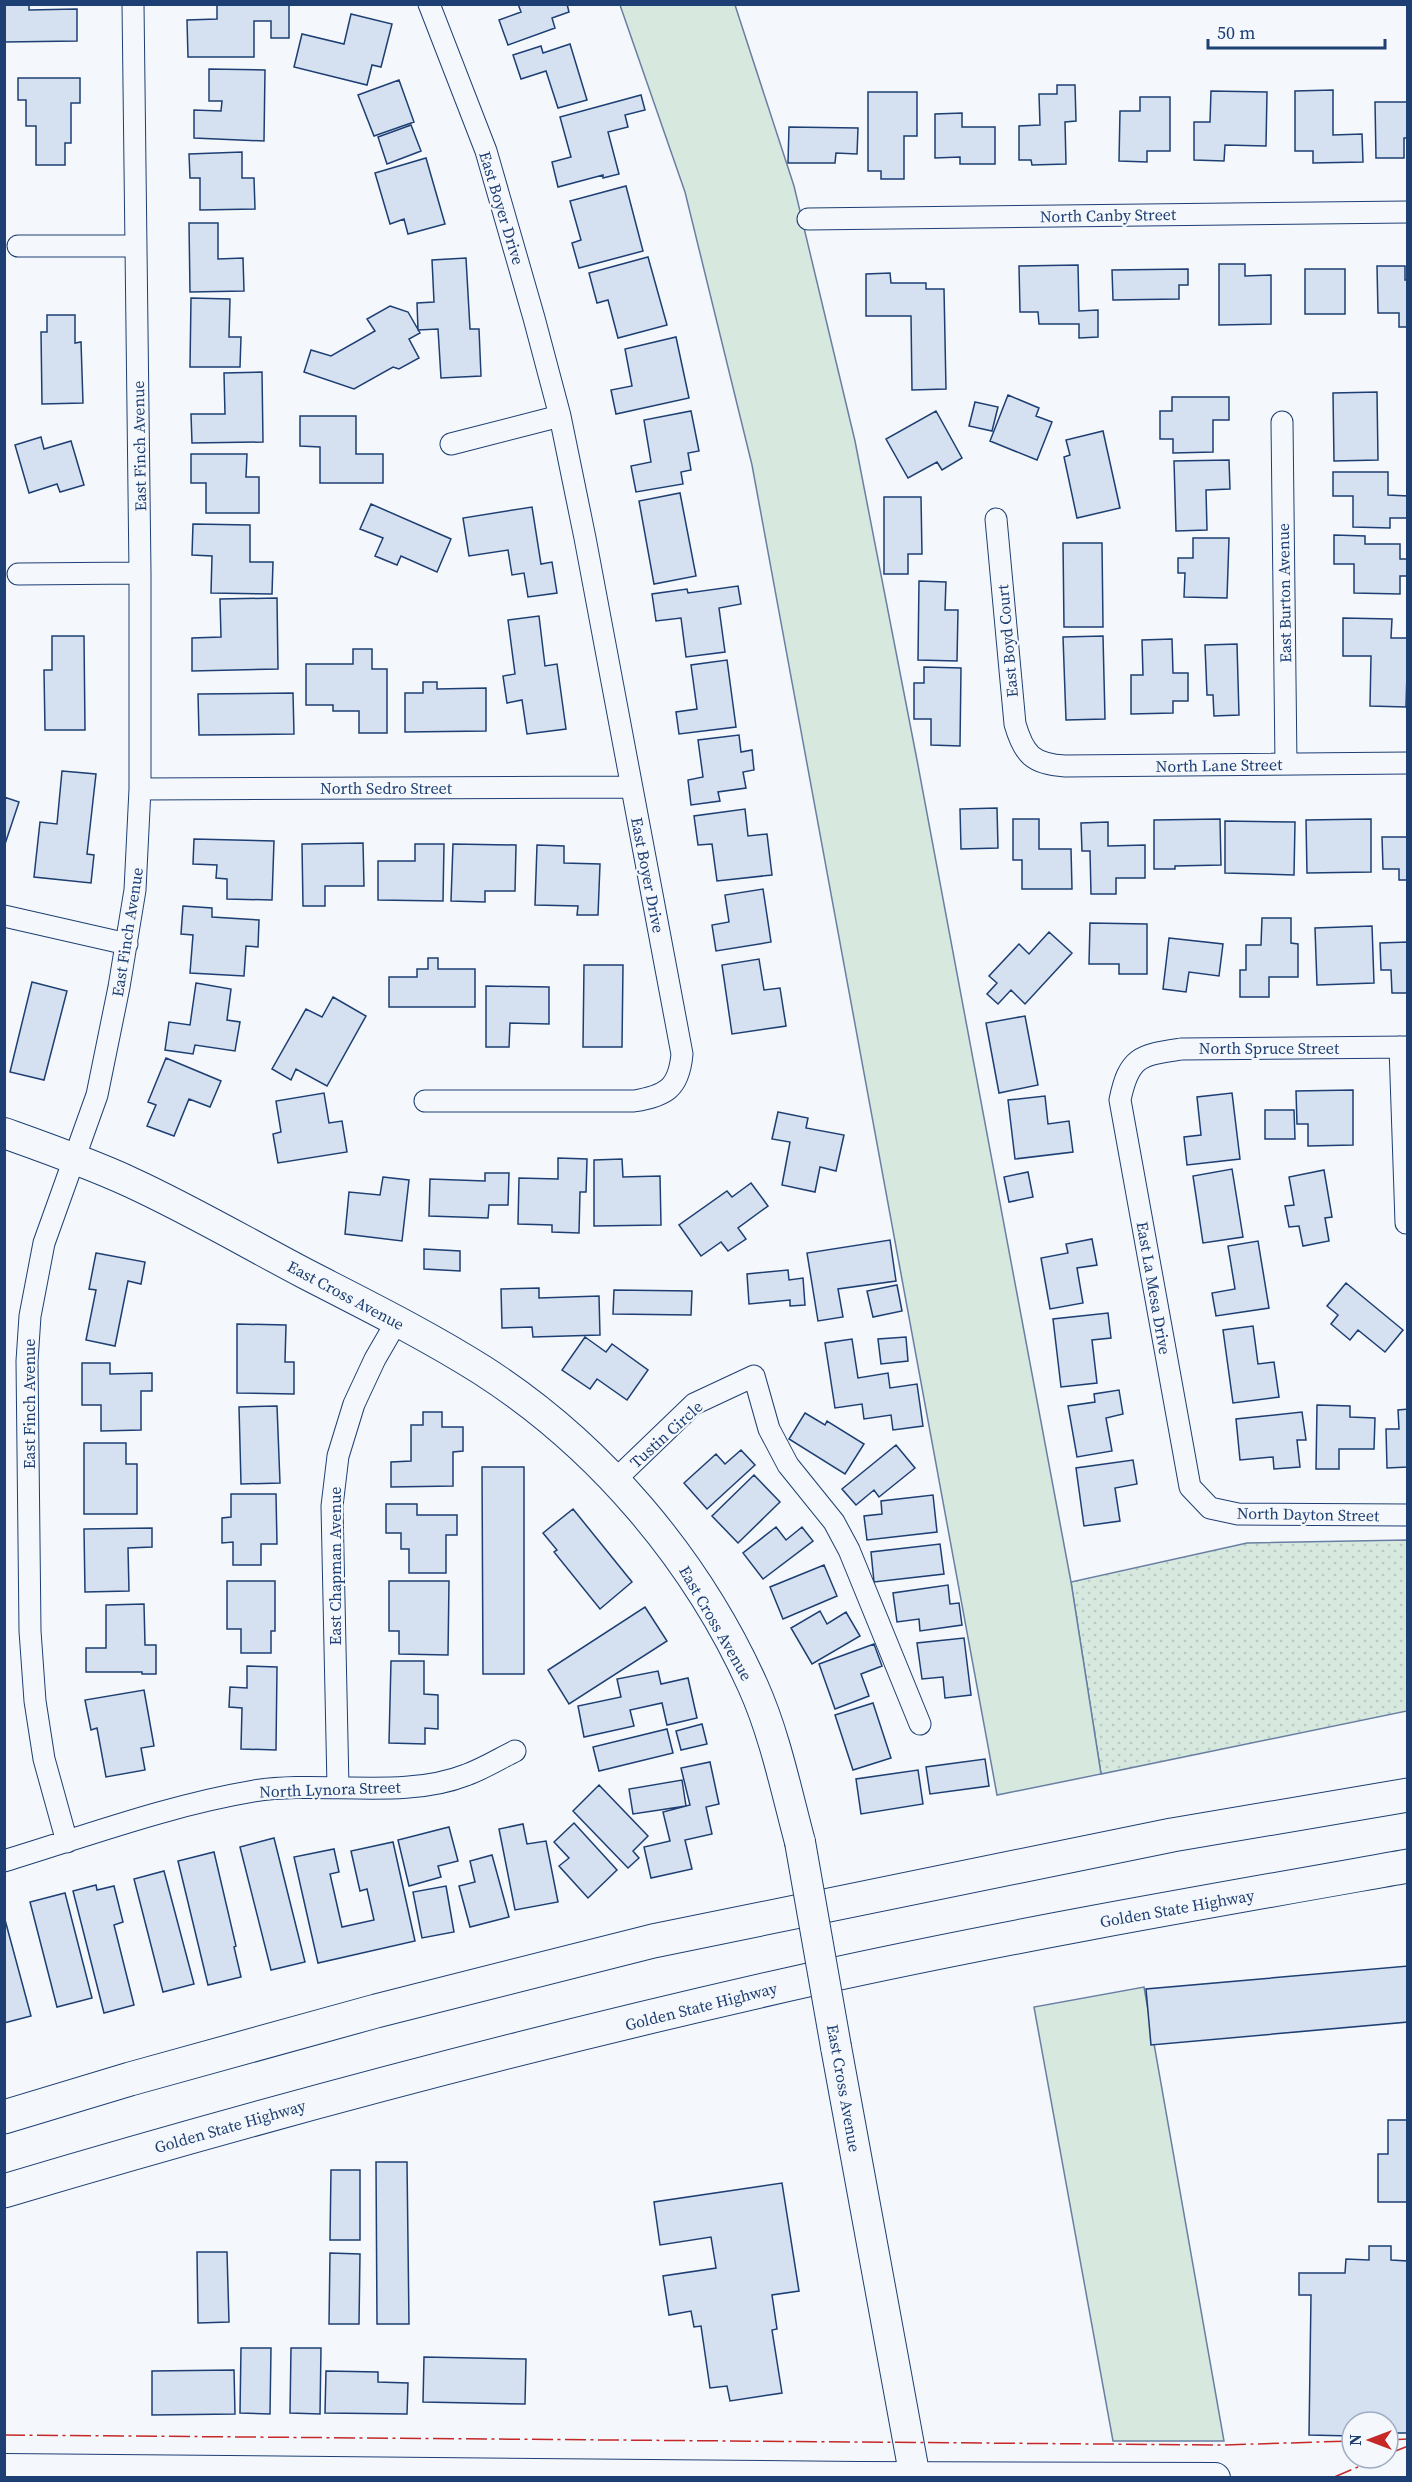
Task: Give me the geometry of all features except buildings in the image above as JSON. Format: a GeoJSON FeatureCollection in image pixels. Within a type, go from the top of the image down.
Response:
{"type":"FeatureCollection","features":[{"type":"Feature","properties":{"kind":"highway"},"geometry":{"type":"LineString","coordinates":[[4,2117],[130,2079],[376,2011],[653,1941],[1172,1834],[1407,1795]]}},
{"type":"Feature","properties":{"kind":"highway","name":"Golden State Highway"},"geometry":{"type":"LineString","coordinates":[[4,2191],[198,2133],[392,2081],[816,1978],[1003,1940],[1407,1866]]}},
{"type":"Feature","properties":{"kind":"highway"},"geometry":{"type":"LineString","coordinates":[[1299,1886],[1383,1891],[1407,1889]]}},
{"type":"Feature","properties":{"kind":"street","name":"East Finch Avenue"},"geometry":{"type":"LineString","coordinates":[[67,1842],[44,1759],[35,1701],[30,1631],[27,1361],[30,1316],[44,1243],[97,1095],[127,944],[135,890],[140,789],[140,573],[133,4]]}},
{"type":"Feature","properties":{"kind":"street","name":"East Boyer Drive"},"geometry":{"type":"LineString","coordinates":[[425,1101],[634,1101],[664,1094],[678,1078],[682,1054],[560,416],[486,151],[429,4]]}},
{"type":"Feature","properties":{"kind":"street","name":"North Canby Street"},"geometry":{"type":"LineString","coordinates":[[808,219],[1407,212]]}},
{"type":"Feature","properties":{"kind":"street"},"geometry":{"type":"LineString","coordinates":[[18,246],[136,246]]}},
{"type":"Feature","properties":{"kind":"street"},"geometry":{"type":"LineString","coordinates":[[451,444],[560,416]]}},
{"type":"Feature","properties":{"kind":"street","name":"East Burton Avenue"},"geometry":{"type":"LineString","coordinates":[[1282,422],[1286,764]]}},
{"type":"Feature","properties":{"kind":"street","name":"East Boyd Court"},"geometry":{"type":"LineString","coordinates":[[996,519],[1015,724],[1020,743],[1032,758]]}},
{"type":"Feature","properties":{"kind":"street"},"geometry":{"type":"LineString","coordinates":[[18,574],[140,573]]}},
{"type":"Feature","properties":{"kind":"street","name":"North Lane Street"},"geometry":{"type":"LineString","coordinates":[[1032,758],[1048,765],[1065,766],[1407,763]]}},
{"type":"Feature","properties":{"kind":"street","name":"North Sedro Street"},"geometry":{"type":"LineString","coordinates":[[140,789],[631,787]]}},
{"type":"Feature","properties":{"kind":"street"},"geometry":{"type":"LineString","coordinates":[[4,916],[127,944]]}},
{"type":"Feature","properties":{"kind":"street"},"geometry":{"type":"LineString","coordinates":[[1404,1047],[1406,1223]]}},
{"type":"Feature","properties":{"kind":"street","name":"North Spruce Street"},"geometry":{"type":"LineString","coordinates":[[1134,1064],[1145,1054],[1182,1049],[1404,1047]]}},
{"type":"Feature","properties":{"kind":"street","name":"East La Mesa Drive"},"geometry":{"type":"LineString","coordinates":[[1134,1064],[1124,1079],[1120,1100],[1124,1128],[1190,1487],[1210,1508]]}},
{"type":"Feature","properties":{"kind":"street","name":"East Cross Avenue"},"geometry":{"type":"LineString","coordinates":[[4,1132],[131,1183],[397,1321],[483,1371],[549,1419],[614,1480],[646,1516],[688,1572],[721,1626],[753,1687],[775,1748],[800,1842],[915,2477]]}},
{"type":"Feature","properties":{"kind":"street","name":"East Chapman Avenue"},"geometry":{"type":"LineString","coordinates":[[338,1788],[332,1506],[338,1456],[354,1404],[375,1359],[397,1321]]}},
{"type":"Feature","properties":{"kind":"street","name":"Tustin Circle"},"geometry":{"type":"LineString","coordinates":[[614,1480],[694,1404],[754,1376],[769,1429],[783,1456],[834,1522],[849,1550],[920,1724]]}},
{"type":"Feature","properties":{"kind":"street","name":"North Dayton Street"},"geometry":{"type":"LineString","coordinates":[[1210,1508],[1238,1514],[1407,1515]]}},
{"type":"Feature","properties":{"kind":"street","name":"North Lynora Street"},"geometry":{"type":"LineString","coordinates":[[4,1861],[211,1800],[295,1787],[391,1788],[427,1784],[465,1776],[515,1751]]}},
{"type":"Feature","properties":{"kind":"street"},"geometry":{"type":"LineString","coordinates":[[4,2469],[586,2476],[1215,2478]]}},
{"type":"Feature","properties":{"kind":"shaded area"},"geometry":{"type":"Polygon","coordinates":[[[620,5],[735,5],[794,186],[855,441],[917,760],[1071,1582],[1101,1774],[997,1795],[752,465],[685,192],[620,5]]]}},
{"type":"Feature","properties":{"kind":"shaded area"},"geometry":{"type":"Polygon","coordinates":[[[1407,1540],[1407,1711],[1101,1774],[1071,1582],[1247,1543],[1407,1540]]]}},
{"type":"Feature","properties":{"kind":"shaded area"},"geometry":{"type":"Polygon","coordinates":[[[1144,1987],[1224,2441],[1113,2441],[1034,2007],[1144,1987]]]}},
{"type":"Feature","properties":{"kind":"power"},"geometry":{"type":"LineString","coordinates":[[4,2435],[1222,2445],[1340,2441]]}},
{"type":"Feature","properties":{"kind":"power"},"geometry":{"type":"LineString","coordinates":[[1400,2439],[1408,2439]]}},
{"type":"Feature","properties":{"kind":"power"},"geometry":{"type":"LineString","coordinates":[[1400,2449],[1408,2446]]}},
{"type":"Feature","properties":{"kind":"power"},"geometry":{"type":"LineString","coordinates":[[1332,2478],[1351,2470]]}}]}
